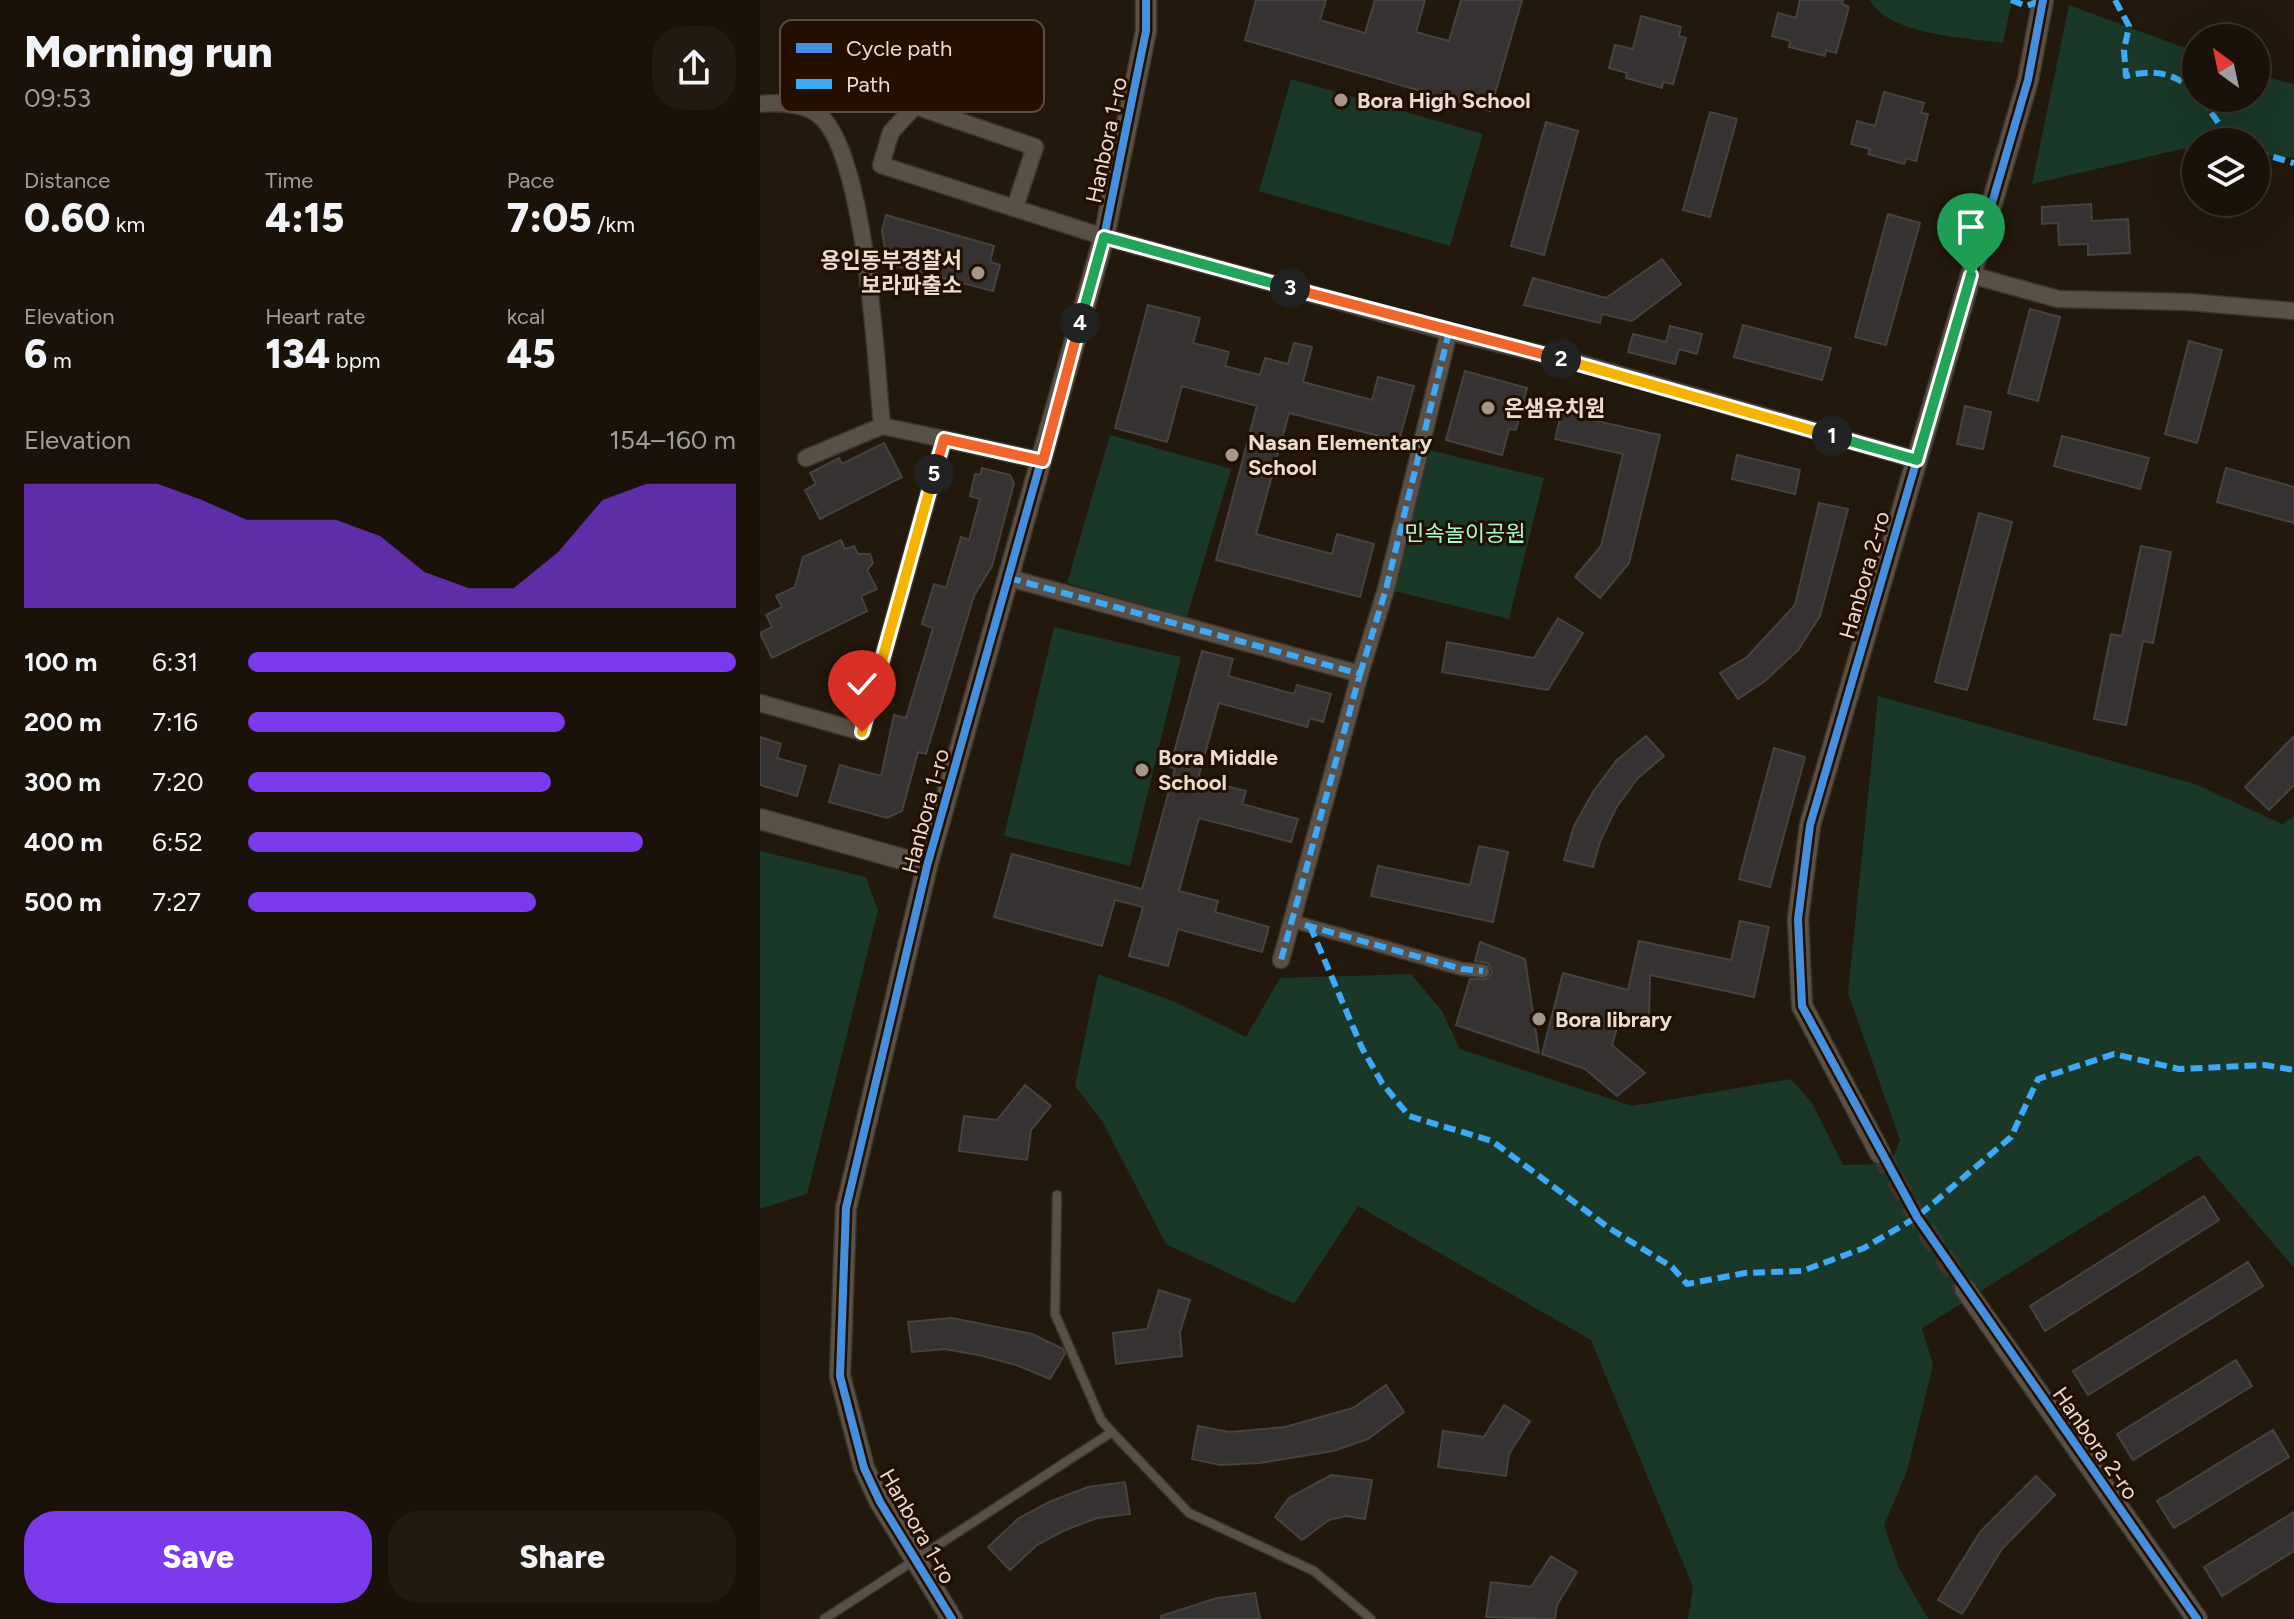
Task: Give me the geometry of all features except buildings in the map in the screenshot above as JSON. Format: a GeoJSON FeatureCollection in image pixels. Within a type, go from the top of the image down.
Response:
{"type":"FeatureCollection","features":[{"type":"Feature","properties":{"kind":"street","name":"Hanbora 1-ro"},"geometry":{"type":"LineString","coordinates":[[952,1619],[880,1502],[864,1468],[840,1376],[846,1208],[927,866],[1104,237],[1146,31],[1146,0]]}},
{"type":"Feature","properties":{"kind":"street","name":"Hanbora 2-ro"},"geometry":{"type":"LineString","coordinates":[[1880,1153],[1802,1006],[1798,919],[1810,825],[2028,80],[2043,0]]}},
{"type":"Feature","properties":{"kind":"street"},"geometry":{"type":"LineString","coordinates":[[760,104],[780,103]]}},
{"type":"Feature","properties":{"kind":"street"},"geometry":{"type":"LineString","coordinates":[[812,112],[819,115],[835,135],[854,192],[868,272],[882,426]]}},
{"type":"Feature","properties":{"kind":"street"},"geometry":{"type":"LineString","coordinates":[[909,112],[891,132],[881,165],[1104,237],[1449,332],[1572,361],[1917,460]]}},
{"type":"Feature","properties":{"kind":"street"},"geometry":{"type":"LineString","coordinates":[[933,112],[1035,147],[1015,207]]}},
{"type":"Feature","properties":{"kind":"street"},"geometry":{"type":"LineString","coordinates":[[1971,275],[2058,299],[2189,302],[2294,311]]}},
{"type":"Feature","properties":{"kind":"street"},"geometry":{"type":"LineString","coordinates":[[1281,960],[1386,589],[1449,332]]}},
{"type":"Feature","properties":{"kind":"street"},"geometry":{"type":"LineString","coordinates":[[806,458],[882,426],[1043,461]]}},
{"type":"Feature","properties":{"kind":"street"},"geometry":{"type":"LineString","coordinates":[[760,703],[862,732],[944,439]]}},
{"type":"Feature","properties":{"kind":"street"},"geometry":{"type":"LineString","coordinates":[[1009,578],[1360,674]]}},
{"type":"Feature","properties":{"kind":"street"},"geometry":{"type":"LineString","coordinates":[[760,819],[927,866]]}},
{"type":"Feature","properties":{"kind":"street"},"geometry":{"type":"LineString","coordinates":[[1292,921],[1462,969],[1483,971]]}},
{"type":"Feature","properties":{"kind":"street","name":"Hanbora 2-ro"},"geometry":{"type":"LineString","coordinates":[[1965,1289],[2197,1619]]}},
{"type":"Feature","properties":{"kind":"lane"},"geometry":{"type":"LineString","coordinates":[[1057,1195],[1055,1314],[1101,1420],[1189,1513],[1314,1571],[1371,1619]]}},
{"type":"Feature","properties":{"kind":"lane"},"geometry":{"type":"LineString","coordinates":[[824,1619],[1112,1432]]}},
{"type":"Feature","properties":{"kind":"green space"},"geometry":{"type":"Polygon","coordinates":[[[1870,0],[2012,0],[2003,43],[1910,28],[1879,12],[1870,0]]]}},
{"type":"Feature","properties":{"kind":"green space"},"geometry":{"type":"Polygon","coordinates":[[[2069,5],[2182,47],[2182,112],[2270,112],[2270,78],[2294,84],[2294,158],[2270,156],[2270,128],[2182,128],[2182,149],[2032,184],[2069,5]]]}},
{"type":"Feature","properties":{"kind":"green space"},"geometry":{"type":"Polygon","coordinates":[[[1291,79],[1483,134],[1450,246],[1259,191],[1291,79]]]}},
{"type":"Feature","properties":{"kind":"green space"},"geometry":{"type":"Polygon","coordinates":[[[1110,435],[1231,469],[1187,617],[1067,583],[1110,435]]]}},
{"type":"Feature","properties":{"kind":"green space","name":"민속놀이공원"},"geometry":{"type":"Polygon","coordinates":[[[1421,448],[1544,478],[1509,619],[1386,589],[1421,448]]]}},
{"type":"Feature","properties":{"kind":"green space"},"geometry":{"type":"Polygon","coordinates":[[[1054,627],[1181,657],[1130,866],[1004,836],[1054,627]]]}},
{"type":"Feature","properties":{"kind":"green space"},"geometry":{"type":"Polygon","coordinates":[[[1878,696],[2195,784],[2282,824],[2294,816],[2294,1268],[2198,1155],[1922,1328],[1933,1365],[1907,1471],[1884,1525],[1899,1568],[1928,1619],[1688,1619],[1693,1587],[1591,1340],[1358,1206],[1294,1304],[1166,1244],[1102,1121],[1075,1086],[1098,974],[1173,1001],[1246,1037],[1280,978],[1411,974],[1442,1011],[1460,1049],[1632,1106],[1791,1079],[1812,1103],[1843,1165],[1890,1164],[1900,1140],[1848,993],[1878,696]]]}},
{"type":"Feature","properties":{"kind":"green space"},"geometry":{"type":"Polygon","coordinates":[[[760,851],[866,877],[878,911],[807,1194],[760,1209],[760,851]]]}},
{"type":"Feature","properties":{"kind":"tunnel"},"geometry":{"type":"LineString","coordinates":[[1880,1153],[1917,1217],[1965,1289]]}},
{"type":"Feature","properties":{"kind":"marked path"},"geometry":{"type":"LineString","coordinates":[[2011,0],[2026,6],[2043,0]]}},
{"type":"Feature","properties":{"kind":"marked path"},"geometry":{"type":"LineString","coordinates":[[2115,0],[2129,26],[2124,50],[2126,76],[2155,73],[2182,82]]}},
{"type":"Feature","properties":{"kind":"marked path"},"geometry":{"type":"LineString","coordinates":[[2211,112],[2222,128]]}},
{"type":"Feature","properties":{"kind":"marked path"},"geometry":{"type":"LineString","coordinates":[[2270,156],[2294,163]]}},
{"type":"Feature","properties":{"kind":"marked path"},"geometry":{"type":"LineString","coordinates":[[1360,674],[1386,589],[1449,332]]}},
{"type":"Feature","properties":{"kind":"marked path"},"geometry":{"type":"LineString","coordinates":[[1009,578],[1360,674],[1281,960]]}},
{"type":"Feature","properties":{"kind":"marked path"},"geometry":{"type":"LineString","coordinates":[[1305,925],[1462,969],[1483,971]]}},
{"type":"Feature","properties":{"kind":"marked path"},"geometry":{"type":"LineString","coordinates":[[1310,926],[1362,1048],[1382,1083],[1409,1116],[1492,1141],[1609,1228],[1672,1267],[1687,1284],[1745,1273],[1802,1271],[1864,1248],[1917,1217],[2011,1137],[2038,1079],[2114,1054],[2179,1069],[2265,1065],[2294,1070]]}},
{"type":"Feature","properties":{"kind":"cycle path"},"geometry":{"type":"LineString","coordinates":[[952,1619],[880,1502],[864,1468],[840,1376],[846,1208],[927,866],[1104,237],[1146,31],[1146,0]]}},
{"type":"Feature","properties":{"kind":"cycle path"},"geometry":{"type":"LineString","coordinates":[[2043,0],[2028,80],[1810,825],[1798,919],[1802,1006],[1917,1217],[2197,1619]]}},
{"type":"Feature","properties":{"kind":"place","name":"Bora High School"},"geometry":{"type":"Point","coordinates":[1341,100]}},
{"type":"Feature","properties":{"kind":"place","name":"용인동부경찰서 보라파출소"},"geometry":{"type":"Point","coordinates":[978,273]}},
{"type":"Feature","properties":{"kind":"place","name":"온샘유치원"},"geometry":{"type":"Point","coordinates":[1488,408]}},
{"type":"Feature","properties":{"kind":"place","name":"Nasan Elementary School"},"geometry":{"type":"Point","coordinates":[1232,455]}},
{"type":"Feature","properties":{"kind":"place","name":"Bora Middle School"},"geometry":{"type":"Point","coordinates":[1142,770]}},
{"type":"Feature","properties":{"kind":"place","name":"Bora library"},"geometry":{"type":"Point","coordinates":[1539,1019]}},
{"type":"Feature","properties":{"kind":"route"},"geometry":{"type":"LineString","coordinates":[[862,732],[944,439],[1043,461],[1104,237],[1449,332],[1572,361],[1917,460],[1971,275]]}}]}
